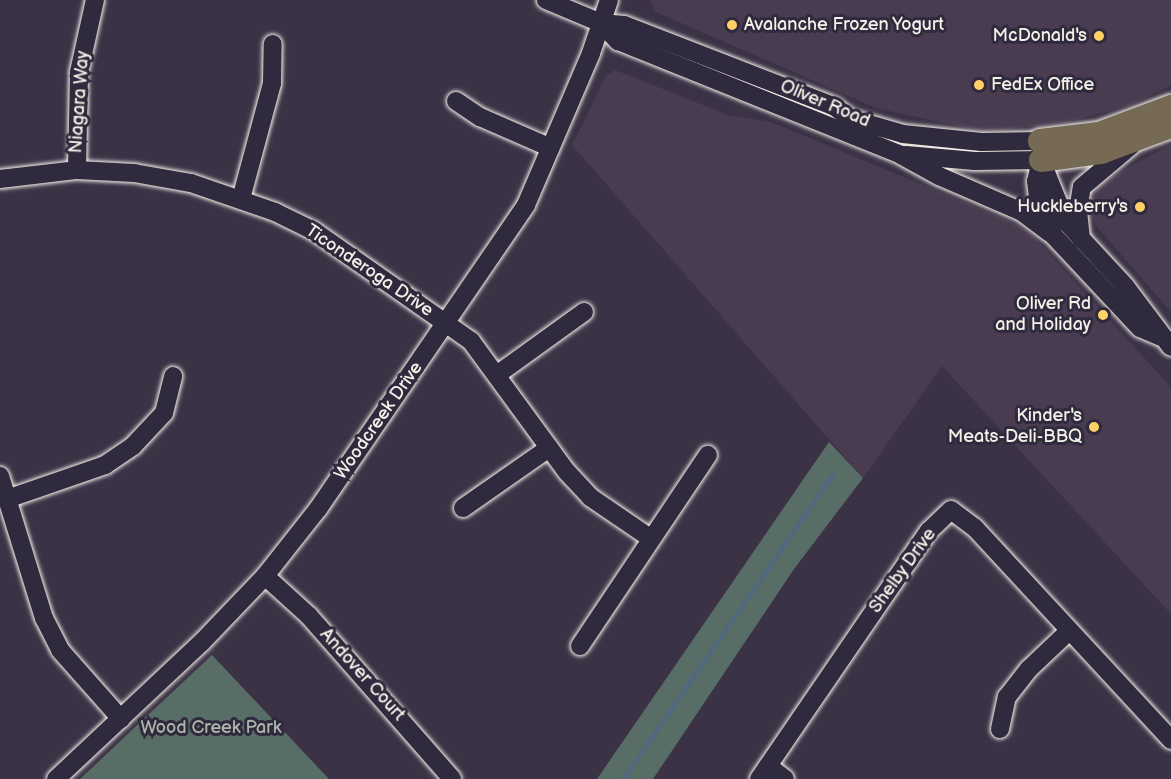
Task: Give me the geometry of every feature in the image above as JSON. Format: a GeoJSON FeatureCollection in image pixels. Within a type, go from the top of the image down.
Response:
{"type":"FeatureCollection","features":[{"type":"Feature","properties":{"kind":"main road"},"geometry":{"type":"LineString","coordinates":[[1040,151],[1099,134],[1171,107]]}},
{"type":"Feature","properties":{"kind":"main road"},"geometry":{"type":"LineString","coordinates":[[1040,151],[1064,160],[1137,141],[1171,126]]}},
{"type":"Feature","properties":{"kind":"street","name":"Niagara Way"},"geometry":{"type":"LineString","coordinates":[[77,170],[79,72],[95,0]]}},
{"type":"Feature","properties":{"kind":"street","name":"Oliver Road"},"geometry":{"type":"LineString","coordinates":[[546,0],[601,23],[624,25],[835,107],[851,119],[903,134],[1040,151]]}},
{"type":"Feature","properties":{"kind":"street","name":"Woodcreek Drive"},"geometry":{"type":"LineString","coordinates":[[56,779],[121,719],[265,576],[318,509],[526,205],[609,0]]}},
{"type":"Feature","properties":{"kind":"street","name":"Oliver Road"},"geometry":{"type":"LineString","coordinates":[[601,23],[618,41],[901,155],[939,176],[1022,212],[1054,236],[1140,328],[1166,342]]}},
{"type":"Feature","properties":{"kind":"street"},"geometry":{"type":"LineString","coordinates":[[241,199],[265,119],[272,83],[273,44]]}},
{"type":"Feature","properties":{"kind":"street"},"geometry":{"type":"LineString","coordinates":[[456,102],[480,117],[551,148]]}},
{"type":"Feature","properties":{"kind":"street"},"geometry":{"type":"LineString","coordinates":[[1081,239],[1078,211],[1082,187],[1137,141]]}},
{"type":"Feature","properties":{"kind":"street","name":"Oliver Road"},"geometry":{"type":"LineString","coordinates":[[901,155],[975,161],[1040,151]]}},
{"type":"Feature","properties":{"kind":"street","name":"Oliver Road"},"geometry":{"type":"LineString","coordinates":[[1040,151],[1036,181],[1039,204],[1054,236]]}},
{"type":"Feature","properties":{"kind":"street","name":"Oliver Road"},"geometry":{"type":"LineString","coordinates":[[1040,151],[1066,222],[1131,295],[1166,342]]}},
{"type":"Feature","properties":{"kind":"street","name":"Ticonderoga Drive"},"geometry":{"type":"LineString","coordinates":[[0,179],[77,170],[168,178],[241,199],[314,231],[471,340],[498,374],[549,448],[590,497],[650,538]]}},
{"type":"Feature","properties":{"kind":"street"},"geometry":{"type":"LineString","coordinates":[[498,374],[584,312]]}},
{"type":"Feature","properties":{"kind":"street"},"geometry":{"type":"LineString","coordinates":[[7,499],[105,465],[133,446],[164,413],[172,376]]}},
{"type":"Feature","properties":{"kind":"street"},"geometry":{"type":"LineString","coordinates":[[463,508],[549,448]]}},
{"type":"Feature","properties":{"kind":"street"},"geometry":{"type":"LineString","coordinates":[[580,646],[650,538],[708,455]]}},
{"type":"Feature","properties":{"kind":"street"},"geometry":{"type":"LineString","coordinates":[[0,476],[44,618],[60,650],[121,719]]}},
{"type":"Feature","properties":{"kind":"street","name":"Shelby Drive"},"geometry":{"type":"LineString","coordinates":[[763,773],[929,531],[951,510],[975,528],[1171,740]]}},
{"type":"Feature","properties":{"kind":"street","name":"Andover Court"},"geometry":{"type":"LineString","coordinates":[[265,576],[309,616],[452,779]]}},
{"type":"Feature","properties":{"kind":"street"},"geometry":{"type":"LineString","coordinates":[[1000,729],[1007,697],[1029,669],[1069,631]]}},
{"type":"Feature","properties":{"kind":"street"},"geometry":{"type":"LineString","coordinates":[[763,773],[785,779]]}},
{"type":"Feature","properties":{"kind":"shaded area"},"geometry":{"type":"Polygon","coordinates":[[[650,0],[1171,0],[1171,85],[1131,105],[1068,122],[985,132],[876,108],[656,12],[650,0]]]}},
{"type":"Feature","properties":{"kind":"shaded area"},"geometry":{"type":"Polygon","coordinates":[[[615,70],[728,115],[771,122],[1012,222],[1032,235],[1171,387],[1171,614],[942,366],[863,478],[572,145],[606,76],[615,70]]]}},
{"type":"Feature","properties":{"kind":"shaded area"},"geometry":{"type":"Polygon","coordinates":[[[1171,144],[1171,312],[1097,227],[1090,211],[1095,190],[1102,182],[1171,144]]]}},
{"type":"Feature","properties":{"kind":"green space"},"geometry":{"type":"Polygon","coordinates":[[[829,442],[863,478],[794,569],[653,779],[597,779],[829,442]]]}},
{"type":"Feature","properties":{"kind":"green space","name":"Wood Creek Park"},"geometry":{"type":"Polygon","coordinates":[[[212,655],[329,779],[80,779],[134,728],[212,655]]]}},
{"type":"Feature","properties":{"kind":"waterway"},"geometry":{"type":"LineString","coordinates":[[623,779],[833,474]]}},
{"type":"Feature","properties":{"kind":"place","name":"Avalanche Frozen Yogurt"},"geometry":{"type":"Point","coordinates":[732,25]}},
{"type":"Feature","properties":{"kind":"place","name":"McDonald's"},"geometry":{"type":"Point","coordinates":[1099,36]}},
{"type":"Feature","properties":{"kind":"place","name":"FedEx Office"},"geometry":{"type":"Point","coordinates":[979,85]}},
{"type":"Feature","properties":{"kind":"place","name":"Huckleberry's"},"geometry":{"type":"Point","coordinates":[1140,207]}},
{"type":"Feature","properties":{"kind":"place","name":"Oliver Rd and Holiday"},"geometry":{"type":"Point","coordinates":[1103,315]}},
{"type":"Feature","properties":{"kind":"place","name":"Kinder's Meats-Deli-BBQ"},"geometry":{"type":"Point","coordinates":[1094,427]}}]}
